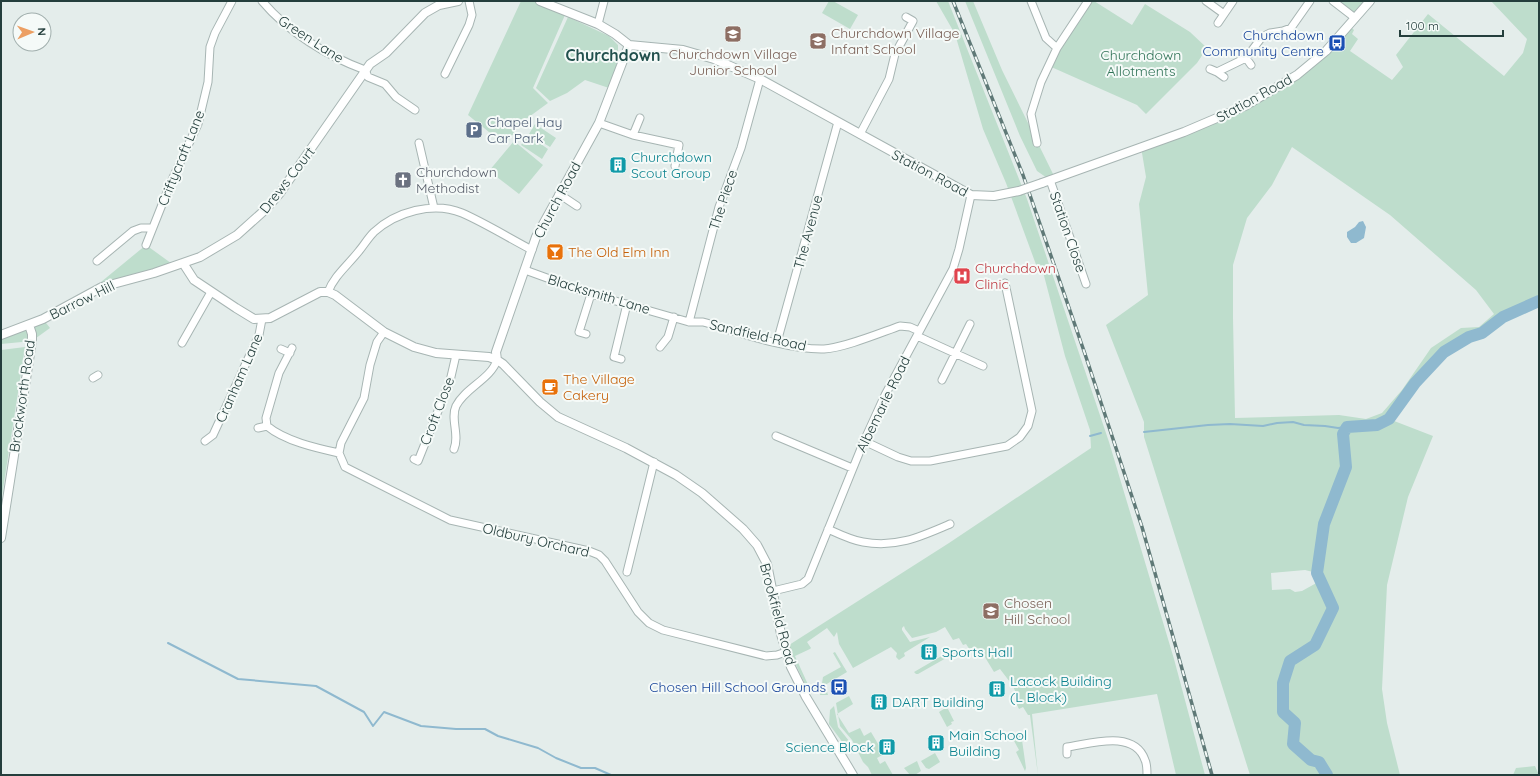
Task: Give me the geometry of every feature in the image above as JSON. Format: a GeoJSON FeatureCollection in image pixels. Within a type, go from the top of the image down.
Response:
{"type":"FeatureCollection","features":[{"type":"Feature","properties":{"kind":"street","name":"Criftycraft Lane"},"geometry":{"type":"LineString","coordinates":[[146,246],[152,228],[198,124],[208,82],[210,47],[215,33],[232,1]]}},
{"type":"Feature","properties":{"kind":"street","name":"Green Lane"},"geometry":{"type":"LineString","coordinates":[[262,1],[274,15],[302,36],[337,59],[365,70],[368,77],[385,84],[396,97],[415,110]]}},
{"type":"Feature","properties":{"kind":"street"},"geometry":{"type":"LineString","coordinates":[[365,70],[370,64],[386,53],[425,13],[439,5],[458,1]]}},
{"type":"Feature","properties":{"kind":"street"},"geometry":{"type":"LineString","coordinates":[[445,74],[469,25],[472,16],[470,1]]}},
{"type":"Feature","properties":{"kind":"street"},"geometry":{"type":"LineString","coordinates":[[540,1],[550,3],[598,24],[615,34],[629,45]]}},
{"type":"Feature","properties":{"kind":"street"},"geometry":{"type":"LineString","coordinates":[[598,24],[604,1]]}},
{"type":"Feature","properties":{"kind":"street"},"geometry":{"type":"LineString","coordinates":[[1031,1],[1046,38],[1057,48]]}},
{"type":"Feature","properties":{"kind":"street"},"geometry":{"type":"LineString","coordinates":[[1037,143],[1031,114],[1042,82],[1057,48],[1088,1]]}},
{"type":"Feature","properties":{"kind":"street"},"geometry":{"type":"LineString","coordinates":[[1206,1],[1224,14]]}},
{"type":"Feature","properties":{"kind":"street"},"geometry":{"type":"LineString","coordinates":[[1218,23],[1233,1]]}},
{"type":"Feature","properties":{"kind":"street"},"geometry":{"type":"LineString","coordinates":[[1217,72],[1246,58],[1262,37],[1270,33],[1291,28],[1310,1]]}},
{"type":"Feature","properties":{"kind":"street"},"geometry":{"type":"LineString","coordinates":[[1333,1],[1356,18]]}},
{"type":"Feature","properties":{"kind":"street","name":"Station Road"},"geometry":{"type":"LineString","coordinates":[[629,45],[683,50],[714,60],[760,79],[972,195],[994,196],[1019,191],[1046,182],[1184,132],[1245,106],[1273,91],[1297,75],[1326,52],[1370,1]]}},
{"type":"Feature","properties":{"kind":"street"},"geometry":{"type":"LineString","coordinates":[[860,134],[889,79],[895,54],[913,21],[906,17]]}},
{"type":"Feature","properties":{"kind":"street","name":"Church Road"},"geometry":{"type":"LineString","coordinates":[[497,360],[496,352],[536,237],[599,123],[629,45]]}},
{"type":"Feature","properties":{"kind":"street"},"geometry":{"type":"LineString","coordinates":[[1246,58],[1251,65]]}},
{"type":"Feature","properties":{"kind":"street"},"geometry":{"type":"LineString","coordinates":[[1210,69],[1224,77]]}},
{"type":"Feature","properties":{"kind":"street","name":"Drews Court"},"geometry":{"type":"LineString","coordinates":[[183,263],[200,257],[237,235],[266,209],[296,172],[358,83],[365,70]]}},
{"type":"Feature","properties":{"kind":"street","name":"The Piece"},"geometry":{"type":"LineString","coordinates":[[689,322],[719,207],[741,148],[760,79]]}},
{"type":"Feature","properties":{"kind":"street"},"geometry":{"type":"LineString","coordinates":[[633,135],[640,118]]}},
{"type":"Feature","properties":{"kind":"street","name":"The Avenue"},"geometry":{"type":"LineString","coordinates":[[777,342],[838,122]]}},
{"type":"Feature","properties":{"kind":"street"},"geometry":{"type":"LineString","coordinates":[[599,123],[633,135],[679,145],[675,166]]}},
{"type":"Feature","properties":{"kind":"street"},"geometry":{"type":"LineString","coordinates":[[419,143],[434,208]]}},
{"type":"Feature","properties":{"kind":"street","name":"Station Close"},"geometry":{"type":"LineString","coordinates":[[1046,182],[1086,284]]}},
{"type":"Feature","properties":{"kind":"street"},"geometry":{"type":"LineString","coordinates":[[559,194],[577,206]]}},
{"type":"Feature","properties":{"kind":"street","name":"Albemarle Road"},"geometry":{"type":"LineString","coordinates":[[773,591],[802,584],[808,579],[852,468],[885,395],[952,269],[959,249],[972,195]]}},
{"type":"Feature","properties":{"kind":"street"},"geometry":{"type":"LineString","coordinates":[[328,292],[332,283],[373,233],[396,218],[412,211],[434,208],[461,213],[532,250]]}},
{"type":"Feature","properties":{"kind":"street"},"geometry":{"type":"LineString","coordinates":[[97,261],[133,232],[141,228],[152,228]]}},
{"type":"Feature","properties":{"kind":"street"},"geometry":{"type":"LineString","coordinates":[[183,263],[194,280],[254,319],[270,318],[320,292],[328,292],[384,332],[414,347],[436,353],[489,356],[497,360],[494,368],[470,389],[456,406],[454,416],[460,441],[454,449]]}},
{"type":"Feature","properties":{"kind":"street","name":"Barrow Hill"},"geometry":{"type":"LineString","coordinates":[[1,335],[29,325],[102,287],[183,263]]}},
{"type":"Feature","properties":{"kind":"street","name":"Blacksmith Lane"},"geometry":{"type":"LineString","coordinates":[[525,270],[591,294],[689,322]]}},
{"type":"Feature","properties":{"kind":"street"},"geometry":{"type":"LineString","coordinates":[[864,441],[898,457],[911,461],[930,461],[1006,446],[1020,437],[1028,426],[1032,411],[1005,283]]}},
{"type":"Feature","properties":{"kind":"street"},"geometry":{"type":"LineString","coordinates":[[182,343],[211,292]]}},
{"type":"Feature","properties":{"kind":"street"},"geometry":{"type":"LineString","coordinates":[[579,332],[591,294]]}},
{"type":"Feature","properties":{"kind":"street"},"geometry":{"type":"LineString","coordinates":[[615,357],[628,304]]}},
{"type":"Feature","properties":{"kind":"street"},"geometry":{"type":"LineString","coordinates":[[660,347],[668,337],[674,317]]}},
{"type":"Feature","properties":{"kind":"street","name":"Cranham Lane"},"geometry":{"type":"LineString","coordinates":[[205,441],[213,435],[259,336],[262,319]]}},
{"type":"Feature","properties":{"kind":"street","name":"Sandfield Road"},"geometry":{"type":"LineString","coordinates":[[689,322],[703,322],[802,348],[825,349],[843,345],[900,326],[910,327],[956,354],[983,366]]}},
{"type":"Feature","properties":{"kind":"street"},"geometry":{"type":"LineString","coordinates":[[942,380],[970,324]]}},
{"type":"Feature","properties":{"kind":"street","name":"Brockworth Road"},"geometry":{"type":"LineString","coordinates":[[1,538],[32,341],[32,334],[29,325]]}},
{"type":"Feature","properties":{"kind":"street"},"geometry":{"type":"LineString","coordinates":[[282,349],[291,351],[279,373],[266,418],[267,426],[273,431],[310,447],[339,453],[341,443],[364,398],[370,365],[377,342],[384,332]]}},
{"type":"Feature","properties":{"kind":"street","name":"Croft Close"},"geometry":{"type":"LineString","coordinates":[[414,460],[418,461],[450,381],[456,355]]}},
{"type":"Feature","properties":{"kind":"street","name":"Brookfield Road"},"geometry":{"type":"LineString","coordinates":[[497,360],[503,364],[540,402],[558,417],[654,462],[676,475],[702,493],[743,529],[757,545],[767,564],[786,652],[792,667],[806,697],[853,775]]}},
{"type":"Feature","properties":{"kind":"street"},"geometry":{"type":"LineString","coordinates":[[258,428],[267,426]]}},
{"type":"Feature","properties":{"kind":"street"},"geometry":{"type":"LineString","coordinates":[[776,436],[852,468]]}},
{"type":"Feature","properties":{"kind":"street","name":"Oldbury Orchard"},"geometry":{"type":"LineString","coordinates":[[339,453],[345,467],[450,520],[589,551],[599,555],[606,561],[638,612],[649,622],[663,630],[766,656],[786,652]]}},
{"type":"Feature","properties":{"kind":"street"},"geometry":{"type":"LineString","coordinates":[[628,572],[654,462]]}},
{"type":"Feature","properties":{"kind":"street"},"geometry":{"type":"LineString","coordinates":[[828,529],[861,542],[880,544],[899,543],[950,524]]}},
{"type":"Feature","properties":{"kind":"street"},"geometry":{"type":"LineString","coordinates":[[938,529],[942,536]]}},
{"type":"Feature","properties":{"kind":"street"},"geometry":{"type":"LineString","coordinates":[[1067,754],[1067,747],[1112,741],[1127,741],[1139,749],[1145,760],[1147,775]]}},
{"type":"Feature","properties":{"kind":"green space"},"geometry":{"type":"Polygon","coordinates":[[[521,1],[535,1],[565,15],[533,88],[548,103],[522,122],[505,145],[468,115],[521,1]]]}},
{"type":"Feature","properties":{"kind":"green space"},"geometry":{"type":"Polygon","coordinates":[[[829,1],[833,1],[858,15],[850,29],[822,13],[829,1]]]}},
{"type":"Feature","properties":{"kind":"green space","name":"Chosen Hill School"},"geometry":{"type":"Polygon","coordinates":[[[936,1],[948,1],[1027,199],[1109,442],[1174,659],[1205,775],[1176,775],[1157,694],[1032,714],[1038,775],[1030,715],[1028,715],[1023,707],[1019,709],[1015,701],[1018,698],[1013,686],[1000,669],[994,672],[980,649],[972,653],[966,644],[963,645],[959,638],[953,640],[945,627],[936,632],[912,638],[904,626],[902,630],[910,642],[930,637],[904,653],[905,656],[899,660],[896,657],[897,653],[891,647],[853,668],[839,644],[837,632],[834,637],[827,628],[807,642],[811,648],[810,649],[795,656],[810,689],[817,686],[816,694],[808,690],[795,663],[789,645],[949,543],[1091,448],[1090,430],[1065,356],[1042,268],[1038,270],[1006,183],[983,129],[955,34],[936,1]]]}},
{"type":"Feature","properties":{"kind":"green space"},"geometry":{"type":"Polygon","coordinates":[[[965,1],[973,1],[1002,70],[1055,178],[1050,180],[1037,171],[1020,136],[965,1]]]}},
{"type":"Feature","properties":{"kind":"green space","name":"Churchdown Allotments"},"geometry":{"type":"Polygon","coordinates":[[[1088,1],[1094,1],[1132,25],[1145,4],[1190,32],[1207,48],[1197,63],[1146,114],[1137,105],[1049,66],[1088,1]]]}},
{"type":"Feature","properties":{"kind":"green space"},"geometry":{"type":"Polygon","coordinates":[[[1333,1],[1370,1],[1355,18],[1333,1]]]}},
{"type":"Feature","properties":{"kind":"green space"},"geometry":{"type":"Polygon","coordinates":[[[1491,1],[1539,1],[1539,301],[1503,317],[1482,333],[1469,337],[1444,352],[1415,383],[1389,419],[1433,436],[1408,497],[1387,585],[1382,689],[1387,723],[1400,775],[1250,775],[1144,437],[1144,422],[1106,325],[1148,295],[1139,204],[1146,177],[1141,147],[1214,121],[1297,75],[1349,25],[1354,30],[1352,34],[1358,39],[1350,51],[1392,80],[1403,67],[1396,55],[1428,14],[1504,76],[1523,53],[1527,39],[1491,1]],[[1292,147],[1272,185],[1247,218],[1233,265],[1235,418],[1339,415],[1366,419],[1382,413],[1402,390],[1431,348],[1461,328],[1479,327],[1494,314],[1476,290],[1390,215],[1292,147]],[[1305,570],[1271,573],[1272,590],[1290,589],[1295,592],[1302,591],[1320,581],[1317,573],[1305,570]]]}},
{"type":"Feature","properties":{"kind":"green space"},"geometry":{"type":"Polygon","coordinates":[[[568,17],[609,36],[618,45],[618,60],[609,88],[585,80],[567,93],[550,101],[536,88],[568,17]]]}},
{"type":"Feature","properties":{"kind":"green space"},"geometry":{"type":"Polygon","coordinates":[[[535,124],[556,138],[550,147],[529,134],[535,124]]]}},
{"type":"Feature","properties":{"kind":"green space"},"geometry":{"type":"Polygon","coordinates":[[[528,135],[548,149],[542,159],[521,145],[528,135]]]}},
{"type":"Feature","properties":{"kind":"green space"},"geometry":{"type":"Polygon","coordinates":[[[514,141],[543,165],[519,194],[489,171],[514,141]]]}},
{"type":"Feature","properties":{"kind":"green space"},"geometry":{"type":"Polygon","coordinates":[[[146,245],[175,266],[102,287],[101,282],[146,245]]]}},
{"type":"Feature","properties":{"kind":"green space"},"geometry":{"type":"Polygon","coordinates":[[[43,319],[50,328],[32,341],[1,344],[1,335],[43,319]]]}},
{"type":"Feature","properties":{"kind":"green space"},"geometry":{"type":"Polygon","coordinates":[[[25,347],[1,502],[1,350],[25,347]]]}},
{"type":"Feature","properties":{"kind":"green space"},"geometry":{"type":"Polygon","coordinates":[[[954,651],[955,653],[918,674],[914,672],[945,654],[946,655],[954,651]]]}},
{"type":"Feature","properties":{"kind":"green space"},"geometry":{"type":"Polygon","coordinates":[[[835,652],[847,672],[825,685],[828,695],[820,695],[823,677],[841,667],[833,653],[835,652]]]}},
{"type":"Feature","properties":{"kind":"green space"},"geometry":{"type":"Polygon","coordinates":[[[849,696],[853,704],[838,713],[836,703],[849,696]]]}},
{"type":"Feature","properties":{"kind":"green space"},"geometry":{"type":"Polygon","coordinates":[[[834,706],[838,727],[853,746],[849,751],[829,724],[830,710],[834,706]]]}},
{"type":"Feature","properties":{"kind":"green space"},"geometry":{"type":"Polygon","coordinates":[[[947,707],[954,721],[947,727],[939,712],[947,707]]]}},
{"type":"Feature","properties":{"kind":"green space"},"geometry":{"type":"Polygon","coordinates":[[[838,716],[849,733],[860,728],[864,736],[871,732],[884,754],[877,758],[880,764],[885,761],[893,775],[872,775],[868,767],[863,762],[852,740],[840,726],[838,716]]]}},
{"type":"Feature","properties":{"kind":"green space"},"geometry":{"type":"Polygon","coordinates":[[[1021,733],[1026,768],[1025,771],[1016,752],[1019,750],[1013,739],[1009,741],[1021,733]]]}},
{"type":"Feature","properties":{"kind":"green space"},"geometry":{"type":"Polygon","coordinates":[[[935,753],[940,762],[929,769],[926,768],[921,761],[935,753]]]}},
{"type":"Feature","properties":{"kind":"green space"},"geometry":{"type":"Polygon","coordinates":[[[917,761],[921,771],[915,775],[910,775],[904,768],[917,761]]]}},
{"type":"Feature","properties":{"kind":"green space"},"geometry":{"type":"Polygon","coordinates":[[[1535,766],[1539,775],[1513,775],[1516,768],[1535,766]]]}},
{"type":"Feature","properties":{"kind":"water"},"geometry":{"type":"Polygon","coordinates":[[[1363,221],[1366,227],[1364,238],[1356,243],[1351,243],[1347,237],[1347,232],[1355,227],[1359,222],[1363,221]]]}},
{"type":"Feature","properties":{"kind":"waterway"},"geometry":{"type":"LineString","coordinates":[[1327,775],[1319,762],[1311,760],[1293,744],[1295,723],[1283,712],[1283,683],[1290,661],[1315,645],[1333,608],[1317,573],[1324,524],[1346,467],[1343,434],[1347,427],[1377,425],[1389,419],[1415,383],[1444,352],[1469,337],[1482,333],[1503,317],[1539,301]]}},
{"type":"Feature","properties":{"kind":"waterway"},"geometry":{"type":"LineString","coordinates":[[1144,432],[1208,425],[1230,424],[1263,426],[1293,422],[1304,425],[1338,428],[1347,427]]}},
{"type":"Feature","properties":{"kind":"waterway"},"geometry":{"type":"LineString","coordinates":[[1090,436],[1101,433]]}},
{"type":"Feature","properties":{"kind":"waterway"},"geometry":{"type":"LineString","coordinates":[[168,643],[238,679],[316,686],[364,712],[373,726],[384,712],[421,726],[456,729],[485,729],[498,736],[538,748],[556,758],[581,768],[595,768],[611,775]]}},
{"type":"Feature","properties":{"kind":"railway"},"geometry":{"type":"LineString","coordinates":[[953,1],[1023,175],[1085,354],[1142,527],[1212,775]]}},
{"type":"Feature","properties":{"kind":"place","name":"Churchdown Village Junior School"},"geometry":{"type":"Point","coordinates":[733,34]}},
{"type":"Feature","properties":{"kind":"place","name":"Churchdown Village Infant School"},"geometry":{"type":"Point","coordinates":[818,41]}},
{"type":"Feature","properties":{"kind":"place","name":"Churchdown Community Centre"},"geometry":{"type":"Point","coordinates":[1337,43]}},
{"type":"Feature","properties":{"kind":"place","name":"Chapel Hay Car Park"},"geometry":{"type":"Point","coordinates":[474,130]}},
{"type":"Feature","properties":{"kind":"place","name":"Churchdown Scout Group"},"geometry":{"type":"Point","coordinates":[618,165]}},
{"type":"Feature","properties":{"kind":"place","name":"Churchdown Methodist"},"geometry":{"type":"Point","coordinates":[403,180]}},
{"type":"Feature","properties":{"kind":"place","name":"The Old Elm Inn"},"geometry":{"type":"Point","coordinates":[555,252]}},
{"type":"Feature","properties":{"kind":"place","name":"Churchdown Clinic"},"geometry":{"type":"Point","coordinates":[962,276]}},
{"type":"Feature","properties":{"kind":"place","name":"The Village Cakery"},"geometry":{"type":"Point","coordinates":[550,387]}},
{"type":"Feature","properties":{"kind":"place","name":"Chosen Hill School"},"geometry":{"type":"Point","coordinates":[991,611]}},
{"type":"Feature","properties":{"kind":"place","name":"Sports Hall"},"geometry":{"type":"Point","coordinates":[929,652]}},
{"type":"Feature","properties":{"kind":"place","name":"Chosen Hill School Grounds"},"geometry":{"type":"Point","coordinates":[839,687]}},
{"type":"Feature","properties":{"kind":"place","name":"Lacock Building (L Block)"},"geometry":{"type":"Point","coordinates":[997,689]}},
{"type":"Feature","properties":{"kind":"place","name":"DART Building"},"geometry":{"type":"Point","coordinates":[879,702]}},
{"type":"Feature","properties":{"kind":"place","name":"Main School Building"},"geometry":{"type":"Point","coordinates":[936,743]}},
{"type":"Feature","properties":{"kind":"place","name":"Science Block"},"geometry":{"type":"Point","coordinates":[887,747]}},
{"type":"Feature","properties":{"kind":"district","name":"Churchdown"},"geometry":{"type":"Point","coordinates":[613,55]}}]}
